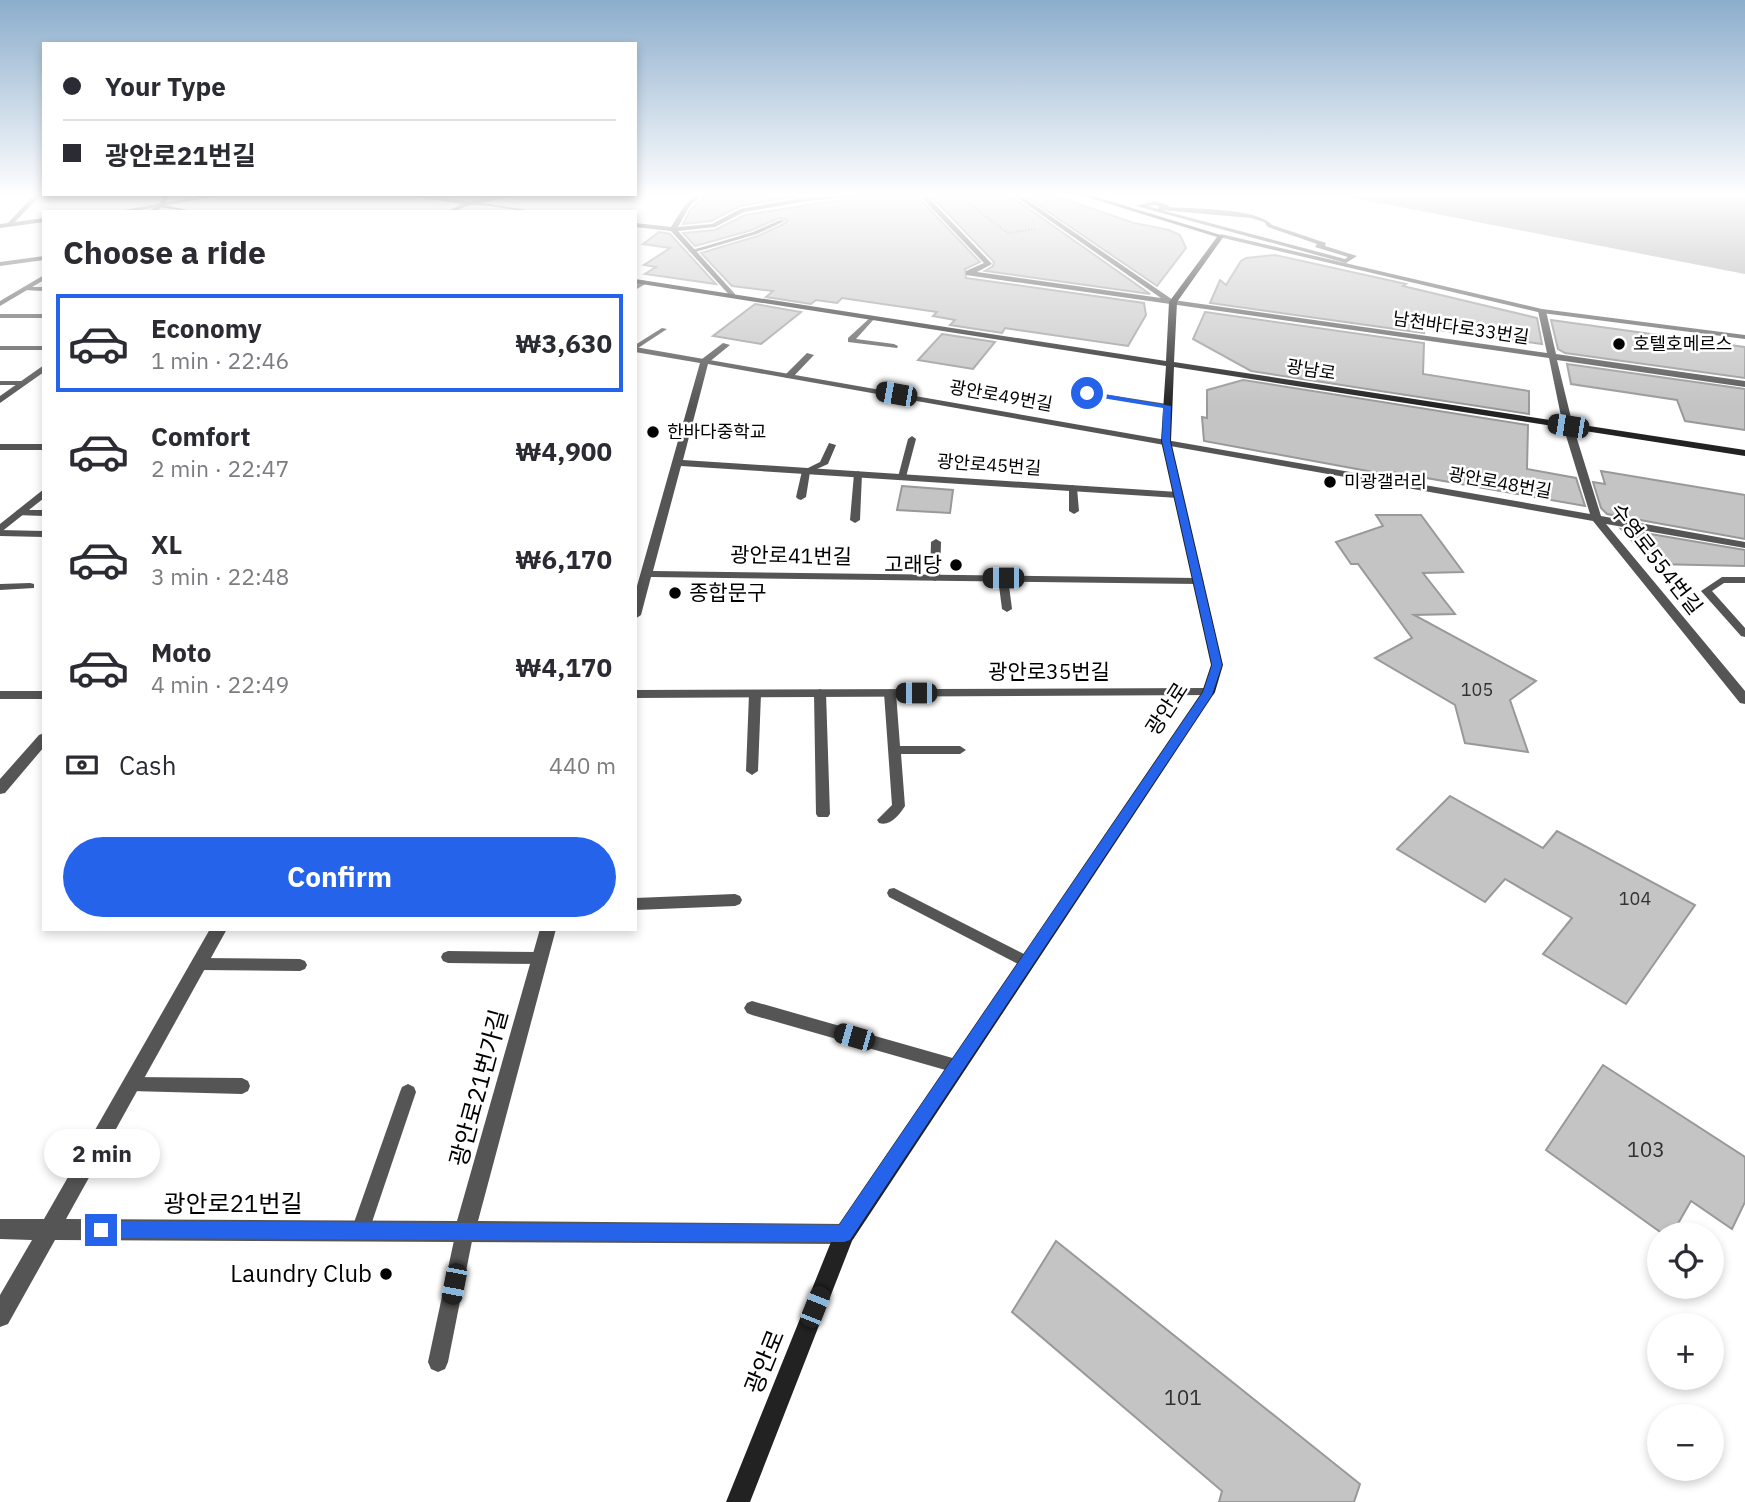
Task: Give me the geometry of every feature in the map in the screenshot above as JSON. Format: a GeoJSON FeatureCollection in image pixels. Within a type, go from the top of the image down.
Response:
{"type":"FeatureCollection","features":[{"type":"Feature","properties":{"kind":"main road"},"geometry":{"type":"LineString","coordinates":[[1173,303],[1200,265]]}},
{"type":"Feature","properties":{"kind":"main road","name":"광남로"},"geometry":{"type":"LineString","coordinates":[[637,281],[1745,453]]}},
{"type":"Feature","properties":{"kind":"main road","name":"광안로"},"geometry":{"type":"LineString","coordinates":[[738,1502],[844,1234],[1209,692],[1217,665],[1166,441],[1173,303]]}},
{"type":"Feature","properties":{"kind":"street"},"geometry":{"type":"LineString","coordinates":[[705,265],[732,296]]}},
{"type":"Feature","properties":{"kind":"street"},"geometry":{"type":"LineString","coordinates":[[986,265],[970,273],[1173,303]]}},
{"type":"Feature","properties":{"kind":"street"},"geometry":{"type":"LineString","coordinates":[[1118,265],[1173,303]]}},
{"type":"Feature","properties":{"kind":"street"},"geometry":{"type":"LineString","coordinates":[[1346,265],[1542,311],[1745,337]]}},
{"type":"Feature","properties":{"kind":"street"},"geometry":{"type":"LineString","coordinates":[[0,304],[42,278]]}},
{"type":"Feature","properties":{"kind":"street"},"geometry":{"type":"LineString","coordinates":[[637,287],[645,282]]}},
{"type":"Feature","properties":{"kind":"street","name":"남천바다로33번길"},"geometry":{"type":"LineString","coordinates":[[1173,303],[1745,384]]}},
{"type":"Feature","properties":{"kind":"street","name":"수영로554번길"},"geometry":{"type":"LineString","coordinates":[[1542,311],[1550,357],[1596,518],[1745,699]]}},
{"type":"Feature","properties":{"kind":"street","name":"광안로49번길"},"geometry":{"type":"LineString","coordinates":[[637,349],[1166,441]]}},
{"type":"Feature","properties":{"kind":"street"},"geometry":{"type":"LineString","coordinates":[[637,608],[705,361]]}},
{"type":"Feature","properties":{"kind":"street"},"geometry":{"type":"LineString","coordinates":[[0,400],[42,370]]}},
{"type":"Feature","properties":{"kind":"street","name":"광안로48번길"},"geometry":{"type":"LineString","coordinates":[[1166,441],[1745,545]]}},
{"type":"Feature","properties":{"kind":"street"},"geometry":{"type":"LineString","coordinates":[[0,447],[42,447]]}},
{"type":"Feature","properties":{"kind":"street","name":"광안로45번길"},"geometry":{"type":"LineString","coordinates":[[677,463],[1178,495]]}},
{"type":"Feature","properties":{"kind":"street"},"geometry":{"type":"LineString","coordinates":[[0,531],[42,494]]}},
{"type":"Feature","properties":{"kind":"street","name":"광안로41번길"},"geometry":{"type":"LineString","coordinates":[[647,574],[1198,581]]}},
{"type":"Feature","properties":{"kind":"street","name":"광안로35번길"},"geometry":{"type":"LineString","coordinates":[[637,694],[1209,692]]}},
{"type":"Feature","properties":{"kind":"street"},"geometry":{"type":"LineString","coordinates":[[0,695],[42,695]]}},
{"type":"Feature","properties":{"kind":"street"},"geometry":{"type":"LineString","coordinates":[[0,789],[42,740]]}},
{"type":"Feature","properties":{"kind":"street"},"geometry":{"type":"LineString","coordinates":[[0,1316],[218,931]]}},
{"type":"Feature","properties":{"kind":"street","name":"광안로21번가길"},"geometry":{"type":"LineString","coordinates":[[465,1231],[547,931]]}},
{"type":"Feature","properties":{"kind":"street","name":"광안로21번길"},"geometry":{"type":"LineString","coordinates":[[0,1229],[844,1234]]}},
{"type":"Feature","properties":{"kind":"lane"},"geometry":{"type":"LineString","coordinates":[[25,289],[42,289]]}},
{"type":"Feature","properties":{"kind":"lane"},"geometry":{"type":"LineString","coordinates":[[0,316],[42,316]]}},
{"type":"Feature","properties":{"kind":"lane"},"geometry":{"type":"LineString","coordinates":[[872,318],[851,340],[894,346]]}},
{"type":"Feature","properties":{"kind":"lane"},"geometry":{"type":"LineString","coordinates":[[637,348],[664,329]]}},
{"type":"Feature","properties":{"kind":"lane"},"geometry":{"type":"LineString","coordinates":[[705,361],[726,345]]}},
{"type":"Feature","properties":{"kind":"lane"},"geometry":{"type":"LineString","coordinates":[[0,348],[42,348]]}},
{"type":"Feature","properties":{"kind":"lane"},"geometry":{"type":"LineString","coordinates":[[789,376],[810,355]]}},
{"type":"Feature","properties":{"kind":"lane"},"geometry":{"type":"LineString","coordinates":[[0,383],[24,383]]}},
{"type":"Feature","properties":{"kind":"lane"},"geometry":{"type":"LineString","coordinates":[[1087,393],[1167,406]]}},
{"type":"Feature","properties":{"kind":"lane","name":"광안로45번길"},"geometry":{"type":"LineString","coordinates":[[902,477],[912,439]]}},
{"type":"Feature","properties":{"kind":"lane"},"geometry":{"type":"LineString","coordinates":[[801,497],[806,471],[824,464],[832,445]]}},
{"type":"Feature","properties":{"kind":"lane"},"geometry":{"type":"LineString","coordinates":[[855,520],[858,474]]}},
{"type":"Feature","properties":{"kind":"lane"},"geometry":{"type":"LineString","coordinates":[[1073,488],[1074,511]]}},
{"type":"Feature","properties":{"kind":"lane"},"geometry":{"type":"LineString","coordinates":[[19,513],[42,513]]}},
{"type":"Feature","properties":{"kind":"lane"},"geometry":{"type":"LineString","coordinates":[[0,531],[42,534]]}},
{"type":"Feature","properties":{"kind":"lane"},"geometry":{"type":"LineString","coordinates":[[935,578],[936,542]]}},
{"type":"Feature","properties":{"kind":"lane"},"geometry":{"type":"LineString","coordinates":[[1003,578],[1007,609]]}},
{"type":"Feature","properties":{"kind":"lane"},"geometry":{"type":"LineString","coordinates":[[1745,580],[1721,580],[1706,591],[1745,634]]}},
{"type":"Feature","properties":{"kind":"lane"},"geometry":{"type":"LineString","coordinates":[[0,587],[30,586]]}},
{"type":"Feature","properties":{"kind":"lane"},"geometry":{"type":"LineString","coordinates":[[820,693],[822,814]]}},
{"type":"Feature","properties":{"kind":"lane"},"geometry":{"type":"LineString","coordinates":[[884,820],[899,806],[890,693]]}},
{"type":"Feature","properties":{"kind":"lane"},"geometry":{"type":"LineString","coordinates":[[752,771],[755,694]]}},
{"type":"Feature","properties":{"kind":"lane"},"geometry":{"type":"LineString","coordinates":[[895,750],[960,750]]}},
{"type":"Feature","properties":{"kind":"lane"},"geometry":{"type":"LineString","coordinates":[[894,893],[1027,962]]}},
{"type":"Feature","properties":{"kind":"lane"},"geometry":{"type":"LineString","coordinates":[[637,904],[734,900]]}},
{"type":"Feature","properties":{"kind":"lane"},"geometry":{"type":"LineString","coordinates":[[448,957],[540,958]]}},
{"type":"Feature","properties":{"kind":"lane"},"geometry":{"type":"LineString","coordinates":[[199,964],[300,965]]}},
{"type":"Feature","properties":{"kind":"lane"},"geometry":{"type":"LineString","coordinates":[[752,1008],[956,1066]]}},
{"type":"Feature","properties":{"kind":"lane"},"geometry":{"type":"LineString","coordinates":[[131,1084],[242,1086]]}},
{"type":"Feature","properties":{"kind":"lane"},"geometry":{"type":"LineString","coordinates":[[360,1231],[408,1092]]}},
{"type":"Feature","properties":{"kind":"lane"},"geometry":{"type":"LineString","coordinates":[[438,1362],[465,1231]]}},
{"type":"Feature","properties":{"kind":"shaded area"},"geometry":{"type":"Polygon","coordinates":[[[1699,265],[1745,265],[1745,274],[1699,265]]]}},
{"type":"Feature","properties":{"kind":"building"},"geometry":{"type":"Polygon","coordinates":[[[645,265],[699,265],[716,284],[645,274],[656,267],[645,265]]]}},
{"type":"Feature","properties":{"kind":"building"},"geometry":{"type":"Polygon","coordinates":[[[712,265],[973,265],[965,269],[966,278],[1144,303],[1146,315],[1128,346],[1005,328],[1002,333],[950,325],[955,320],[933,316],[937,312],[842,298],[837,303],[816,300],[811,304],[766,297],[773,291],[732,286],[712,265]]]}},
{"type":"Feature","properties":{"kind":"building"},"geometry":{"type":"Polygon","coordinates":[[[1109,265],[1150,294],[985,271],[993,266],[1109,265]]]}},
{"type":"Feature","properties":{"kind":"building"},"geometry":{"type":"Polygon","coordinates":[[[1126,265],[1173,265],[1157,286],[1126,265]]]}},
{"type":"Feature","properties":{"kind":"building"},"geometry":{"type":"Polygon","coordinates":[[[1238,265],[1321,265],[1537,318],[1542,344],[1424,328],[1424,333],[1210,303],[1220,280],[1226,285],[1238,265]]]}},
{"type":"Feature","properties":{"kind":"building"},"geometry":{"type":"Polygon","coordinates":[[[755,304],[801,312],[761,344],[713,336],[755,304]]]}},
{"type":"Feature","properties":{"kind":"building"},"geometry":{"type":"Polygon","coordinates":[[[1205,312],[1424,343],[1423,374],[1529,391],[1529,414],[1251,371],[1193,339],[1205,312]]]}},
{"type":"Feature","properties":{"kind":"building","name":"호텔호메르스"},"geometry":{"type":"Polygon","coordinates":[[[1551,320],[1745,347],[1745,378],[1565,353],[1558,349],[1551,320]]]}},
{"type":"Feature","properties":{"kind":"building"},"geometry":{"type":"Polygon","coordinates":[[[942,334],[995,342],[973,369],[918,360],[942,334]]]}},
{"type":"Feature","properties":{"kind":"building"},"geometry":{"type":"Polygon","coordinates":[[[1567,364],[1745,389],[1745,430],[1685,421],[1677,400],[1571,384],[1567,364]]]}},
{"type":"Feature","properties":{"kind":"building"},"geometry":{"type":"Polygon","coordinates":[[[1243,380],[1528,425],[1527,469],[1576,478],[1585,506],[1392,472],[1395,476],[1204,441],[1202,417],[1207,418],[1207,390],[1243,380]]]}},
{"type":"Feature","properties":{"kind":"building"},"geometry":{"type":"Polygon","coordinates":[[[1601,471],[1745,495],[1745,539],[1607,514],[1601,508],[1593,482],[1605,484],[1601,471]]]}},
{"type":"Feature","properties":{"kind":"building"},"geometry":{"type":"Polygon","coordinates":[[[902,486],[953,490],[950,513],[897,510],[902,486]]]}},
{"type":"Feature","properties":{"kind":"building"},"geometry":{"type":"Polygon","coordinates":[[[1376,515],[1421,515],[1463,572],[1423,573],[1455,614],[1414,615],[1536,681],[1510,700],[1528,752],[1465,743],[1455,705],[1375,658],[1412,638],[1358,564],[1351,564],[1336,542],[1383,526],[1376,515]]]}},
{"type":"Feature","properties":{"kind":"building"},"geometry":{"type":"Polygon","coordinates":[[[1621,529],[1745,550],[1745,566],[1653,564],[1621,529]]]}},
{"type":"Feature","properties":{"kind":"building"},"geometry":{"type":"Polygon","coordinates":[[[1450,796],[1543,848],[1557,831],[1695,905],[1626,1004],[1543,954],[1572,918],[1505,879],[1485,902],[1397,849],[1450,796]]]}},
{"type":"Feature","properties":{"kind":"building"},"geometry":{"type":"Polygon","coordinates":[[[1603,1065],[1745,1157],[1745,1202],[1732,1229],[1691,1201],[1679,1222],[1647,1223],[1546,1150],[1603,1065]]]}},
{"type":"Feature","properties":{"kind":"building"},"geometry":{"type":"Polygon","coordinates":[[[1056,1241],[1360,1484],[1354,1502],[1219,1502],[1222,1491],[1012,1312],[1056,1241]]]}},
{"type":"Feature","properties":{"kind":"place","name":"호텔호메르스"},"geometry":{"type":"Point","coordinates":[1619,344]}},
{"type":"Feature","properties":{"kind":"place","name":"한바다중학교"},"geometry":{"type":"Point","coordinates":[653,432]}},
{"type":"Feature","properties":{"kind":"place","name":"미광갤러리"},"geometry":{"type":"Point","coordinates":[1330,482]}},
{"type":"Feature","properties":{"kind":"place","name":"고래당"},"geometry":{"type":"Point","coordinates":[956,565]}},
{"type":"Feature","properties":{"kind":"place","name":"종합문구"},"geometry":{"type":"Point","coordinates":[675,593]}},
{"type":"Feature","properties":{"kind":"place","name":"Laundry Club"},"geometry":{"type":"Point","coordinates":[386,1274]}},
{"type":"Feature","properties":{"kind":"route"},"geometry":{"type":"LineString","coordinates":[[101,1230],[844,1234],[1209,692],[1217,665],[1166,441],[1167,406],[1087,393]]}}]}
